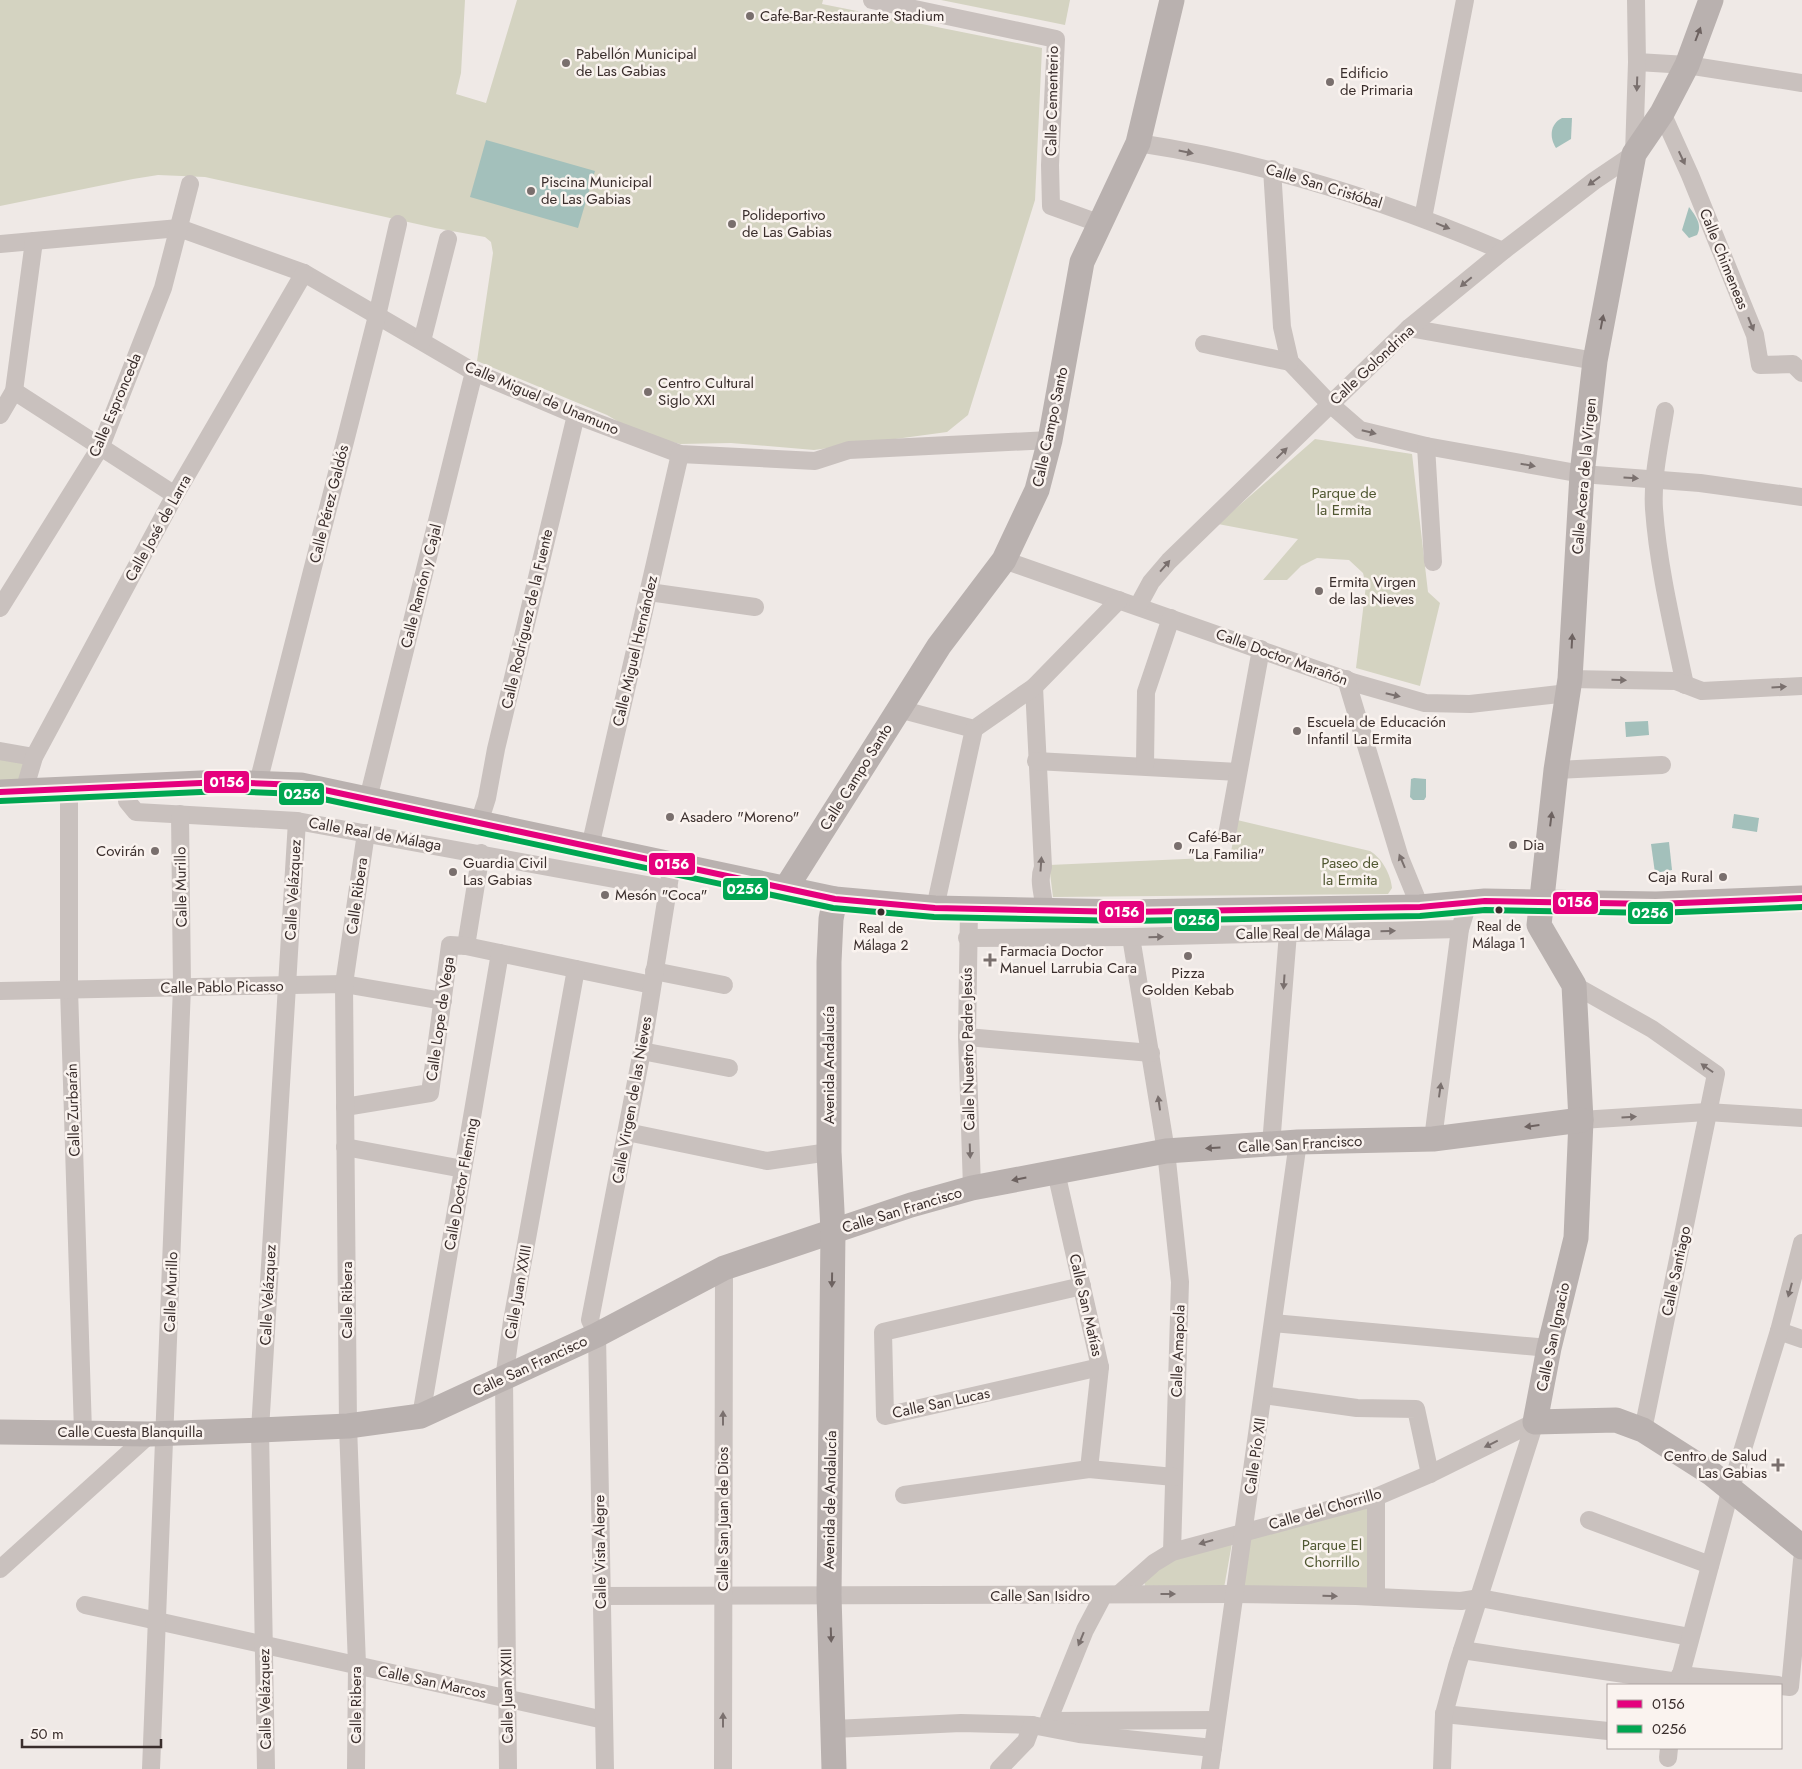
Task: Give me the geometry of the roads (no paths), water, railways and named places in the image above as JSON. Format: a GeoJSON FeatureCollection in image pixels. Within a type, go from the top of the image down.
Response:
{"type":"FeatureCollection","features":[{"type":"Feature","properties":{"kind":"street","name":"Calle Cementerio"},"geometry":{"type":"LineString","coordinates":[[872,0],[1056,39],[1050,165],[1051,206],[1101,224]]}},
{"type":"Feature","properties":{"kind":"street","name":"Calle Campo Santo"},"geometry":{"type":"LineString","coordinates":[[786,888],[939,646],[1004,560],[1036,490],[1050,440],[1082,262],[1138,143],[1172,0]]}},
{"type":"Feature","properties":{"kind":"street"},"geometry":{"type":"LineString","coordinates":[[1423,218],[1465,0]]}},
{"type":"Feature","properties":{"kind":"street"},"geometry":{"type":"LineString","coordinates":[[1634,154],[1637,62],[1636,0]]}},
{"type":"Feature","properties":{"kind":"street","name":"Calle Acera de la Virgen"},"geometry":{"type":"LineString","coordinates":[[1541,902],[1556,770],[1569,686],[1582,474],[1595,360],[1634,154],[1662,114],[1687,65],[1711,0]]}},
{"type":"Feature","properties":{"kind":"street"},"geometry":{"type":"LineString","coordinates":[[1637,62],[1687,65],[1802,83]]}},
{"type":"Feature","properties":{"kind":"street","name":"Calle Chimeneas"},"geometry":{"type":"LineString","coordinates":[[1662,114],[1690,175],[1755,335],[1760,365],[1793,364],[1802,373]]}},
{"type":"Feature","properties":{"kind":"street","name":"Calle San Cristóbal"},"geometry":{"type":"LineString","coordinates":[[1138,143],[1272,169],[1423,218],[1503,251]]}},
{"type":"Feature","properties":{"kind":"street","name":"Calle Golondrina"},"geometry":{"type":"LineString","coordinates":[[1138,606],[1152,582],[1168,561],[1310,426],[1330,404],[1409,328],[1503,251],[1594,181],[1634,154]]}},
{"type":"Feature","properties":{"kind":"street"},"geometry":{"type":"LineString","coordinates":[[1272,169],[1282,327],[1290,362],[1330,404],[1360,430],[1426,446],[1582,474],[1655,480],[1802,497]]}},
{"type":"Feature","properties":{"kind":"street","name":"Calle Espronceda"},"geometry":{"type":"LineString","coordinates":[[0,608],[101,446],[164,288],[190,184]]}},
{"type":"Feature","properties":{"kind":"street","name":"Calle Pérez Galdós"},"geometry":{"type":"LineString","coordinates":[[258,783],[377,316],[398,224]]}},
{"type":"Feature","properties":{"kind":"street","name":"Calle Miguel de Unamuno"},"geometry":{"type":"LineString","coordinates":[[0,244],[179,228],[304,273],[474,372],[576,415],[680,454],[815,462],[849,450],[1050,440]]}},
{"type":"Feature","properties":{"kind":"street"},"geometry":{"type":"LineString","coordinates":[[422,341],[448,239]]}},
{"type":"Feature","properties":{"kind":"street"},"geometry":{"type":"LineString","coordinates":[[0,415],[14,391],[34,241]]}},
{"type":"Feature","properties":{"kind":"street","name":"Calle José de Larra"},"geometry":{"type":"LineString","coordinates":[[24,790],[34,757],[175,495],[304,273]]}},
{"type":"Feature","properties":{"kind":"street"},"geometry":{"type":"LineString","coordinates":[[1409,328],[1595,360]]}},
{"type":"Feature","properties":{"kind":"street"},"geometry":{"type":"LineString","coordinates":[[1204,344],[1290,362]]}},
{"type":"Feature","properties":{"kind":"street","name":"Calle Ramón y Cajal"},"geometry":{"type":"LineString","coordinates":[[368,800],[474,372]]}},
{"type":"Feature","properties":{"kind":"street"},"geometry":{"type":"LineString","coordinates":[[14,391],[175,495]]}},
{"type":"Feature","properties":{"kind":"street"},"geometry":{"type":"LineString","coordinates":[[1665,410],[1655,480],[1656,518],[1668,598],[1685,685]]}},
{"type":"Feature","properties":{"kind":"street","name":"Calle Rodríguez de la Fuente"},"geometry":{"type":"LineString","coordinates":[[479,823],[576,415]]}},
{"type":"Feature","properties":{"kind":"street"},"geometry":{"type":"LineString","coordinates":[[1426,446],[1433,562]]}},
{"type":"Feature","properties":{"kind":"street","name":"Calle Miguel Hernández"},"geometry":{"type":"LineString","coordinates":[[590,847],[680,454]]}},
{"type":"Feature","properties":{"kind":"street","name":"Calle Doctor Marañón"},"geometry":{"type":"LineString","coordinates":[[1004,560],[1379,691],[1437,704],[1470,704],[1569,686],[1676,682],[1702,691],[1802,686]]}},
{"type":"Feature","properties":{"kind":"street"},"geometry":{"type":"LineString","coordinates":[[649,592],[755,607]]}},
{"type":"Feature","properties":{"kind":"street"},"geometry":{"type":"LineString","coordinates":[[935,908],[974,729],[1034,687],[1119,600]]}},
{"type":"Feature","properties":{"kind":"street"},"geometry":{"type":"LineString","coordinates":[[1145,765],[1146,692],[1171,618]]}},
{"type":"Feature","properties":{"kind":"street"},"geometry":{"type":"LineString","coordinates":[[1226,835],[1261,649]]}},
{"type":"Feature","properties":{"kind":"street"},"geometry":{"type":"LineString","coordinates":[[1346,679],[1400,858],[1420,907]]}},
{"type":"Feature","properties":{"kind":"street"},"geometry":{"type":"LineString","coordinates":[[1034,687],[1036,761],[1043,867],[1039,878],[1044,899],[1044,912]]}},
{"type":"Feature","properties":{"kind":"street"},"geometry":{"type":"LineString","coordinates":[[899,709],[974,729]]}},
{"type":"Feature","properties":{"kind":"street"},"geometry":{"type":"LineString","coordinates":[[0,751],[34,757]]}},
{"type":"Feature","properties":{"kind":"street"},"geometry":{"type":"LineString","coordinates":[[1036,761],[1145,765],[1238,772]]}},
{"type":"Feature","properties":{"kind":"street"},"geometry":{"type":"LineString","coordinates":[[1556,770],[1662,765]]}},
{"type":"Feature","properties":{"kind":"street","name":"Calle Real de Málaga"},"geometry":{"type":"LineString","coordinates":[[0,792],[223,782],[301,785],[835,899],[935,908],[1044,912],[1420,907],[1468,903],[1541,902],[1656,904],[1802,898]]}},
{"type":"Feature","properties":{"kind":"street","name":"Calle Real de Málaga"},"geometry":{"type":"LineString","coordinates":[[128,786],[127,802],[136,812],[297,821],[481,853],[669,889]]}},
{"type":"Feature","properties":{"kind":"street","name":"Calle Zurbarán"},"geometry":{"type":"LineString","coordinates":[[69,788],[69,990],[83,1432]]}},
{"type":"Feature","properties":{"kind":"street","name":"Calle Murillo"},"geometry":{"type":"LineString","coordinates":[[151,1769],[158,1622],[158,1433],[182,987],[180,814]]}},
{"type":"Feature","properties":{"kind":"street","name":"Calle Velázquez"},"geometry":{"type":"LineString","coordinates":[[266,1769],[260,1430],[297,821]]}},
{"type":"Feature","properties":{"kind":"street","name":"Calle Ribera"},"geometry":{"type":"LineString","coordinates":[[356,1769],[357,1666],[348,1426],[344,984],[366,833]]}},
{"type":"Feature","properties":{"kind":"street"},"geometry":{"type":"LineString","coordinates":[[466,946],[481,853]]}},
{"type":"Feature","properties":{"kind":"street","name":"Calle Virgen de las Nieves"},"geometry":{"type":"LineString","coordinates":[[597,1335],[590,1320],[642,1051],[672,864]]}},
{"type":"Feature","properties":{"kind":"street","name":"Avenida Andalucía"},"geometry":{"type":"LineString","coordinates":[[833,1231],[829,1152],[829,962],[831,919],[835,899]]}},
{"type":"Feature","properties":{"kind":"street","name":"Calle San Ignacio"},"geometry":{"type":"LineString","coordinates":[[1442,1769],[1444,1714],[1462,1650],[1535,1422],[1549,1348],[1576,1238],[1581,1120],[1574,985],[1539,924],[1541,902]]}},
{"type":"Feature","properties":{"kind":"street"},"geometry":{"type":"LineString","coordinates":[[1434,1139],[1460,929],[1468,903]]}},
{"type":"Feature","properties":{"kind":"street","name":"Calle Nuestro Padre Jesús"},"geometry":{"type":"LineString","coordinates":[[969,909],[967,938],[967,1037],[972,1188]]}},
{"type":"Feature","properties":{"kind":"street","name":"Calle Real de Málaga"},"geometry":{"type":"LineString","coordinates":[[967,938],[1131,937],[1460,929]]}},
{"type":"Feature","properties":{"kind":"street"},"geometry":{"type":"LineString","coordinates":[[1271,1144],[1288,933]]}},
{"type":"Feature","properties":{"kind":"street","name":"Calle Amapola"},"geometry":{"type":"LineString","coordinates":[[1131,937],[1166,1151],[1180,1282],[1172,1552]]}},
{"type":"Feature","properties":{"kind":"street","name":"Calle Lope de Vega"},"geometry":{"type":"LineString","coordinates":[[345,1107],[430,1093],[450,946],[466,946],[576,970],[653,978]]}},
{"type":"Feature","properties":{"kind":"street","name":"Calle Doctor Fleming"},"geometry":{"type":"LineString","coordinates":[[421,1416],[500,953]]}},
{"type":"Feature","properties":{"kind":"street","name":"Calle Juan XXIII"},"geometry":{"type":"LineString","coordinates":[[508,1769],[504,1379],[512,1321],[576,970]]}},
{"type":"Feature","properties":{"kind":"street"},"geometry":{"type":"LineString","coordinates":[[653,978],[724,985]]}},
{"type":"Feature","properties":{"kind":"street","name":"Calle Pablo Picasso"},"geometry":{"type":"LineString","coordinates":[[0,991],[344,984],[443,1001]]}},
{"type":"Feature","properties":{"kind":"street","name":"Calle Santiago"},"geometry":{"type":"LineString","coordinates":[[1574,985],[1652,1029],[1716,1074],[1644,1430]]}},
{"type":"Feature","properties":{"kind":"street"},"geometry":{"type":"LineString","coordinates":[[967,1037],[1151,1053]]}},
{"type":"Feature","properties":{"kind":"street"},"geometry":{"type":"LineString","coordinates":[[642,1051],[729,1068]]}},
{"type":"Feature","properties":{"kind":"street"},"geometry":{"type":"LineString","coordinates":[[1581,1120],[1707,1112],[1802,1118]]}},
{"type":"Feature","properties":{"kind":"street","name":"Calle San Francisco"},"geometry":{"type":"LineString","coordinates":[[260,1430],[348,1426],[421,1416],[597,1335],[724,1268],[912,1205],[972,1188],[1166,1151],[1298,1142],[1434,1139],[1581,1120]]}},
{"type":"Feature","properties":{"kind":"street"},"geometry":{"type":"LineString","coordinates":[[627,1132],[767,1161],[829,1152]]}},
{"type":"Feature","properties":{"kind":"street","name":"Calle Pío XII"},"geometry":{"type":"LineString","coordinates":[[1210,1769],[1298,1142]]}},
{"type":"Feature","properties":{"kind":"street"},"geometry":{"type":"LineString","coordinates":[[345,1146],[463,1169]]}},
{"type":"Feature","properties":{"kind":"street","name":"Calle San Matías"},"geometry":{"type":"LineString","coordinates":[[1056,1172],[1100,1367],[1089,1470]]}},
{"type":"Feature","properties":{"kind":"street","name":"Avenida de Andalucía"},"geometry":{"type":"LineString","coordinates":[[833,1231],[829,1595],[834,1769]]}},
{"type":"Feature","properties":{"kind":"street"},"geometry":{"type":"LineString","coordinates":[[1679,1681],[1731,1488],[1779,1331],[1802,1243]]}},
{"type":"Feature","properties":{"kind":"street","name":"Calle San Juan de Dios"},"geometry":{"type":"LineString","coordinates":[[723,1769],[724,1268]]}},
{"type":"Feature","properties":{"kind":"street","name":"Calle San Lucas"},"geometry":{"type":"LineString","coordinates":[[1082,1286],[883,1332],[885,1416],[1100,1367]]}},
{"type":"Feature","properties":{"kind":"street"},"geometry":{"type":"LineString","coordinates":[[1273,1323],[1549,1348]]}},
{"type":"Feature","properties":{"kind":"street"},"geometry":{"type":"LineString","coordinates":[[1779,1331],[1802,1340]]}},
{"type":"Feature","properties":{"kind":"street","name":"Calle Vista Alegre"},"geometry":{"type":"LineString","coordinates":[[597,1335],[600,1596],[605,1769]]}},
{"type":"Feature","properties":{"kind":"street"},"geometry":{"type":"LineString","coordinates":[[1263,1395],[1357,1408],[1416,1409],[1430,1474]]}},
{"type":"Feature","properties":{"kind":"street"},"geometry":{"type":"LineString","coordinates":[[1535,1422],[1616,1420],[1644,1430],[1731,1488],[1802,1547]]}},
{"type":"Feature","properties":{"kind":"street","name":"Calle del Chorrillo"},"geometry":{"type":"LineString","coordinates":[[999,1769],[1043,1723],[1085,1630],[1111,1595],[1154,1563],[1172,1552],[1376,1496],[1430,1474],[1535,1422]]}},
{"type":"Feature","properties":{"kind":"street","name":"Calle Cuesta Blanquilla"},"geometry":{"type":"LineString","coordinates":[[0,1432],[158,1433],[260,1430]]}},
{"type":"Feature","properties":{"kind":"street"},"geometry":{"type":"LineString","coordinates":[[0,1569],[158,1433]]}},
{"type":"Feature","properties":{"kind":"street"},"geometry":{"type":"LineString","coordinates":[[904,1495],[1089,1470],[1174,1477]]}},
{"type":"Feature","properties":{"kind":"street"},"geometry":{"type":"LineString","coordinates":[[1376,1496],[1376,1597]]}},
{"type":"Feature","properties":{"kind":"street"},"geometry":{"type":"LineString","coordinates":[[1589,1520],[1710,1565]]}},
{"type":"Feature","properties":{"kind":"street"},"geometry":{"type":"LineString","coordinates":[[1783,1686],[1802,1560]]}},
{"type":"Feature","properties":{"kind":"street","name":"Calle San Isidro"},"geometry":{"type":"LineString","coordinates":[[600,1596],[1234,1594],[1461,1601],[1480,1598],[1690,1637]]}},
{"type":"Feature","properties":{"kind":"street","name":"Calle San Marcos"},"geometry":{"type":"LineString","coordinates":[[85,1606],[604,1720]]}},
{"type":"Feature","properties":{"kind":"street"},"geometry":{"type":"LineString","coordinates":[[1462,1650],[1679,1681],[1741,1684]]}},
{"type":"Feature","properties":{"kind":"street"},"geometry":{"type":"LineString","coordinates":[[1444,1714],[1607,1731]]}},
{"type":"Feature","properties":{"kind":"street"},"geometry":{"type":"LineString","coordinates":[[834,1729],[961,1723],[1216,1720]]}},
{"type":"Feature","properties":{"kind":"street"},"geometry":{"type":"LineString","coordinates":[[1043,1723],[1079,1734],[1213,1748]]}},
{"type":"Feature","properties":{"kind":"water"},"geometry":{"type":"Polygon","coordinates":[[[1562,118],[1572,118],[1571,139],[1556,148],[1552,140],[1552,131],[1555,124],[1562,118]]]}},
{"type":"Feature","properties":{"kind":"water"},"geometry":{"type":"Polygon","coordinates":[[[486,140],[595,171],[578,228],[470,197],[486,140]]]}},
{"type":"Feature","properties":{"kind":"water"},"geometry":{"type":"Polygon","coordinates":[[[1689,207],[1698,220],[1699,231],[1697,235],[1689,238],[1682,230],[1689,207]]]}},
{"type":"Feature","properties":{"kind":"water"},"geometry":{"type":"Polygon","coordinates":[[[1648,721],[1649,735],[1626,737],[1625,722],[1648,721]]]}},
{"type":"Feature","properties":{"kind":"water"},"geometry":{"type":"Polygon","coordinates":[[[1411,779],[1426,779],[1426,797],[1424,800],[1413,800],[1410,797],[1411,779]]]}},
{"type":"Feature","properties":{"kind":"water"},"geometry":{"type":"Polygon","coordinates":[[[1734,814],[1759,818],[1757,832],[1732,828],[1734,814]]]}},
{"type":"Feature","properties":{"kind":"water"},"geometry":{"type":"Polygon","coordinates":[[[1669,842],[1672,870],[1655,873],[1651,844],[1669,842]]]}},
{"type":"Feature","properties":{"kind":"place","name":"Cafe-Bar-Restaurante Stadium"},"geometry":{"type":"Point","coordinates":[750,16]}},
{"type":"Feature","properties":{"kind":"place","name":"Pabellón Municipal de Las Gabias"},"geometry":{"type":"Point","coordinates":[566,63]}},
{"type":"Feature","properties":{"kind":"place","name":"Edificio de Primaria"},"geometry":{"type":"Point","coordinates":[1330,82]}},
{"type":"Feature","properties":{"kind":"place","name":"Piscina Municipal de Las Gabias"},"geometry":{"type":"Point","coordinates":[531,191]}},
{"type":"Feature","properties":{"kind":"place","name":"Polideportivo de Las Gabias"},"geometry":{"type":"Point","coordinates":[732,224]}},
{"type":"Feature","properties":{"kind":"place","name":"Centro Cultural Siglo XXI"},"geometry":{"type":"Point","coordinates":[648,392]}},
{"type":"Feature","properties":{"kind":"place","name":"Ermita Virgen de las Nieves"},"geometry":{"type":"Point","coordinates":[1319,591]}},
{"type":"Feature","properties":{"kind":"place","name":"Escuela de Educación Infantil La Ermita"},"geometry":{"type":"Point","coordinates":[1297,731]}},
{"type":"Feature","properties":{"kind":"place","name":"Asadero \"Moreno\""},"geometry":{"type":"Point","coordinates":[670,817]}},
{"type":"Feature","properties":{"kind":"place","name":"Dia"},"geometry":{"type":"Point","coordinates":[1513,845]}},
{"type":"Feature","properties":{"kind":"place","name":"Café-Bar \"La Familia\""},"geometry":{"type":"Point","coordinates":[1178,846]}},
{"type":"Feature","properties":{"kind":"place","name":"Covirán"},"geometry":{"type":"Point","coordinates":[155,851]}},
{"type":"Feature","properties":{"kind":"place","name":"Guardia Civil Las Gabias"},"geometry":{"type":"Point","coordinates":[453,872]}},
{"type":"Feature","properties":{"kind":"place","name":"Caja Rural"},"geometry":{"type":"Point","coordinates":[1723,877]}},
{"type":"Feature","properties":{"kind":"place","name":"Mesón \"Coca\""},"geometry":{"type":"Point","coordinates":[605,895]}},
{"type":"Feature","properties":{"kind":"place","name":"Real de Málaga 1"},"geometry":{"type":"Point","coordinates":[1499,910]}},
{"type":"Feature","properties":{"kind":"place","name":"Real de Málaga 2"},"geometry":{"type":"Point","coordinates":[881,912]}},
{"type":"Feature","properties":{"kind":"place","name":"Pizza Golden Kebab"},"geometry":{"type":"Point","coordinates":[1188,956]}},
{"type":"Feature","properties":{"kind":"place","name":"Farmacia Doctor Manuel Larrubia Cara"},"geometry":{"type":"Point","coordinates":[990,960]}},
{"type":"Feature","properties":{"kind":"place","name":"Centro de Salud Las Gabias"},"geometry":{"type":"Point","coordinates":[1778,1465]}},
{"type":"Feature","properties":{"kind":"park label","name":"Parque de la Ermita"},"geometry":{"type":"Point","coordinates":[1344,502]}},
{"type":"Feature","properties":{"kind":"park label","name":"Paseo de la Ermita"},"geometry":{"type":"Point","coordinates":[1350,872]}},
{"type":"Feature","properties":{"kind":"park label","name":"Parque El Chorrillo"},"geometry":{"type":"Point","coordinates":[1332,1554]}}]}
